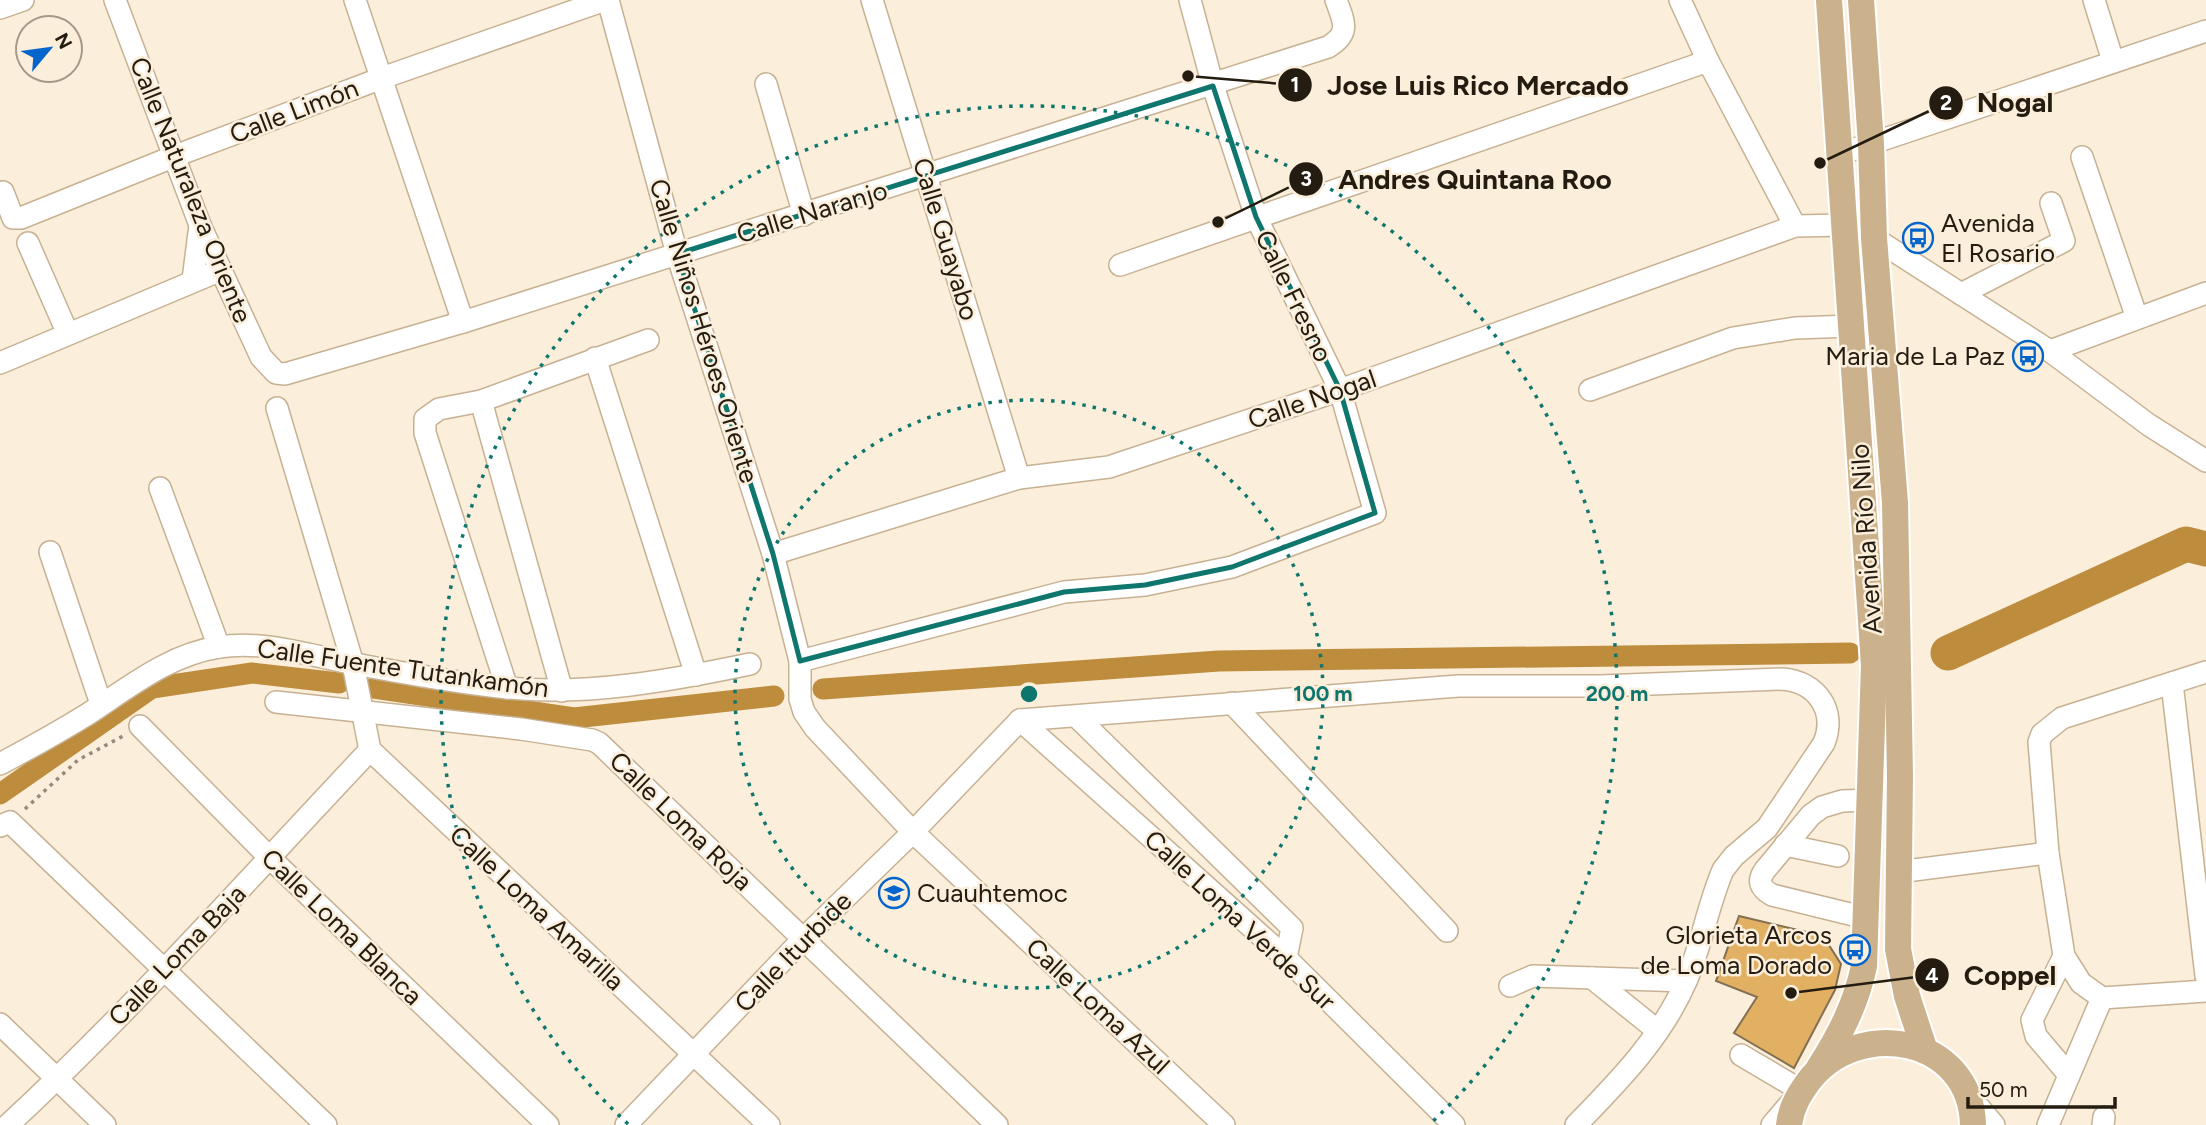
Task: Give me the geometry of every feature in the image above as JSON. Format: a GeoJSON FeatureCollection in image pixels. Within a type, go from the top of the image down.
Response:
{"type":"FeatureCollection","features":[{"type":"Feature","properties":{"kind":"main road","name":"Avenida Río Nilo"},"geometry":{"type":"LineString","coordinates":[[1799,1094],[1819,1068],[1847,1020],[1858,995],[1864,966],[1874,665],[1829,0]]}},
{"type":"Feature","properties":{"kind":"main road","name":"Avenida Río Nilo"},"geometry":{"type":"LineString","coordinates":[[1861,0],[1871,144],[1874,238],[1895,503],[1900,777],[1898,948],[1901,973],[1925,1051]]}},
{"type":"Feature","properties":{"kind":"main road"},"geometry":{"type":"LineString","coordinates":[[1819,1068],[1840,1053],[1877,1042],[1902,1043],[1925,1051],[1949,1067],[1965,1090],[1973,1125]]}},
{"type":"Feature","properties":{"kind":"main road"},"geometry":{"type":"LineString","coordinates":[[1789,1125],[1799,1094]]}},
{"type":"Feature","properties":{"kind":"street"},"geometry":{"type":"LineString","coordinates":[[0,8],[23,0]]}},
{"type":"Feature","properties":{"kind":"street","name":"Calle Naturaleza Oriente"},"geometry":{"type":"LineString","coordinates":[[115,0],[200,225],[261,357],[276,373]]}},
{"type":"Feature","properties":{"kind":"street"},"geometry":{"type":"LineString","coordinates":[[355,0],[463,322]]}},
{"type":"Feature","properties":{"kind":"street","name":"Calle Limón"},"geometry":{"type":"LineString","coordinates":[[3,192],[10,215],[13,218],[21,218],[175,156],[382,78],[606,0]]}},
{"type":"Feature","properties":{"kind":"street","name":"Calle Niños Héroes Oriente"},"geometry":{"type":"LineString","coordinates":[[606,0],[677,254],[773,555],[800,661]]}},
{"type":"Feature","properties":{"kind":"street","name":"Calle Guayabo"},"geometry":{"type":"LineString","coordinates":[[872,0],[1019,478]]}},
{"type":"Feature","properties":{"kind":"street","name":"Calle Fresno"},"geometry":{"type":"LineString","coordinates":[[800,661],[1064,592],[1145,585],[1232,567],[1375,513],[1340,390],[1255,217],[1213,86],[1190,0]]}},
{"type":"Feature","properties":{"kind":"street","name":"Calle Naranjo"},"geometry":{"type":"LineString","coordinates":[[276,373],[294,372],[463,322],[1213,86],[1328,47],[1343,36],[1336,0]]}},
{"type":"Feature","properties":{"kind":"street"},"geometry":{"type":"LineString","coordinates":[[1680,0],[1708,61],[1795,226]]}},
{"type":"Feature","properties":{"kind":"street"},"geometry":{"type":"LineString","coordinates":[[2094,0],[2113,61]]}},
{"type":"Feature","properties":{"kind":"street"},"geometry":{"type":"LineString","coordinates":[[1840,154],[2206,31]]}},
{"type":"Feature","properties":{"kind":"street"},"geometry":{"type":"LineString","coordinates":[[1120,265],[1708,61]]}},
{"type":"Feature","properties":{"kind":"street"},"geometry":{"type":"LineString","coordinates":[[766,84],[804,215]]}},
{"type":"Feature","properties":{"kind":"street"},"geometry":{"type":"LineString","coordinates":[[2082,157],[2137,318]]}},
{"type":"Feature","properties":{"kind":"street"},"geometry":{"type":"LineString","coordinates":[[1961,294],[2064,241],[2052,203]]}},
{"type":"Feature","properties":{"kind":"street"},"geometry":{"type":"LineString","coordinates":[[193,280],[200,225]]}},
{"type":"Feature","properties":{"kind":"street"},"geometry":{"type":"LineString","coordinates":[[1845,225],[1874,238],[2050,351],[2149,425],[2206,461]]}},
{"type":"Feature","properties":{"kind":"street","name":"Calle Nogal"},"geometry":{"type":"LineString","coordinates":[[773,555],[1019,478],[1109,467],[1340,390],[1795,226],[1845,225]]}},
{"type":"Feature","properties":{"kind":"street"},"geometry":{"type":"LineString","coordinates":[[28,243],[68,334]]}},
{"type":"Feature","properties":{"kind":"street"},"geometry":{"type":"LineString","coordinates":[[0,363],[221,270]]}},
{"type":"Feature","properties":{"kind":"street"},"geometry":{"type":"LineString","coordinates":[[2050,351],[2206,293]]}},
{"type":"Feature","properties":{"kind":"street"},"geometry":{"type":"LineString","coordinates":[[1590,390],[1732,338],[1794,328],[1852,326]]}},
{"type":"Feature","properties":{"kind":"street"},"geometry":{"type":"LineString","coordinates":[[507,688],[425,433],[425,419],[439,409],[481,401],[648,340]]}},
{"type":"Feature","properties":{"kind":"street"},"geometry":{"type":"LineString","coordinates":[[595,358],[696,675]]}},
{"type":"Feature","properties":{"kind":"street"},"geometry":{"type":"LineString","coordinates":[[481,401],[562,691]]}},
{"type":"Feature","properties":{"kind":"street"},"geometry":{"type":"LineString","coordinates":[[277,408],[354,664],[370,750]]}},
{"type":"Feature","properties":{"kind":"street"},"geometry":{"type":"LineString","coordinates":[[160,488],[219,647]]}},
{"type":"Feature","properties":{"kind":"street"},"geometry":{"type":"LineString","coordinates":[[50,552],[101,704]]}},
{"type":"Feature","properties":{"kind":"street","name":"Calle Fuente Tutankamón"},"geometry":{"type":"LineString","coordinates":[[0,764],[55,734],[134,682],[201,651],[219,647],[264,646],[354,664],[507,688],[562,691],[696,675],[750,664]]}},
{"type":"Feature","properties":{"kind":"street","name":"Calle Loma Azul"},"geometry":{"type":"LineString","coordinates":[[800,661],[800,699],[804,712],[815,728],[913,832],[1224,1125]]}},
{"type":"Feature","properties":{"kind":"street"},"geometry":{"type":"LineString","coordinates":[[2206,672],[2062,718],[2042,734],[2039,751],[2048,853],[2064,956],[2081,983],[2102,998],[2206,991]]}},
{"type":"Feature","properties":{"kind":"street"},"geometry":{"type":"LineString","coordinates":[[1020,720],[1458,687],[1601,686],[1783,679],[1794,680],[1816,694],[1825,706],[1829,720],[1828,732],[1819,751],[1767,828],[1734,856],[1723,870],[1686,981],[1658,1031],[1635,1063],[1576,1125]]}},
{"type":"Feature","properties":{"kind":"street"},"geometry":{"type":"LineString","coordinates":[[2172,683],[2206,976]]}},
{"type":"Feature","properties":{"kind":"street","name":"Calle Loma Roja"},"geometry":{"type":"LineString","coordinates":[[276,702],[520,729],[599,743],[997,1125]]}},
{"type":"Feature","properties":{"kind":"street"},"geometry":{"type":"LineString","coordinates":[[1232,703],[1447,931]]}},
{"type":"Feature","properties":{"kind":"street"},"geometry":{"type":"LineString","coordinates":[[1076,716],[1292,929],[1286,958]]}},
{"type":"Feature","properties":{"kind":"street","name":"Calle Iturbide"},"geometry":{"type":"LineString","coordinates":[[626,1125],[803,939],[913,832],[1020,720]]}},
{"type":"Feature","properties":{"kind":"street","name":"Calle Loma Verde Sur"},"geometry":{"type":"LineString","coordinates":[[1020,720],[1286,958],[1454,1125]]}},
{"type":"Feature","properties":{"kind":"street","name":"Calle Loma Blanca"},"geometry":{"type":"LineString","coordinates":[[140,726],[269,857],[548,1125]]}},
{"type":"Feature","properties":{"kind":"street","name":"Calle Loma Baja"},"geometry":{"type":"LineString","coordinates":[[8,1125],[58,1079],[164,970],[370,750]]}},
{"type":"Feature","properties":{"kind":"street","name":"Calle Loma Amarilla"},"geometry":{"type":"LineString","coordinates":[[370,750],[769,1125]]}},
{"type":"Feature","properties":{"kind":"street"},"geometry":{"type":"LineString","coordinates":[[1866,918],[1772,895],[1764,891],[1760,876],[1811,815],[1822,807],[1842,801],[1870,800]]}},
{"type":"Feature","properties":{"kind":"street"},"geometry":{"type":"LineString","coordinates":[[5,824],[164,970],[326,1125]]}},
{"type":"Feature","properties":{"kind":"street"},"geometry":{"type":"LineString","coordinates":[[1785,845],[1838,856]]}},
{"type":"Feature","properties":{"kind":"street"},"geometry":{"type":"LineString","coordinates":[[1898,872],[2048,853]]}},
{"type":"Feature","properties":{"kind":"street"},"geometry":{"type":"LineString","coordinates":[[2064,956],[2032,1020],[2036,1036],[2069,1075]]}},
{"type":"Feature","properties":{"kind":"street"},"geometry":{"type":"LineString","coordinates":[[1510,986],[1533,976],[1686,981]]}},
{"type":"Feature","properties":{"kind":"street"},"geometry":{"type":"LineString","coordinates":[[1592,978],[1658,1031]]}},
{"type":"Feature","properties":{"kind":"street"},"geometry":{"type":"LineString","coordinates":[[2049,1121],[2102,998]]}},
{"type":"Feature","properties":{"kind":"street"},"geometry":{"type":"LineString","coordinates":[[0,1024],[105,1125]]}},
{"type":"Feature","properties":{"kind":"street"},"geometry":{"type":"LineString","coordinates":[[1741,1055],[1799,1094],[1772,1125]]}},
{"type":"Feature","properties":{"kind":"street"},"geometry":{"type":"LineString","coordinates":[[1965,1090],[1994,1125]]}},
{"type":"Feature","properties":{"kind":"path"},"geometry":{"type":"LineString","coordinates":[[5,824],[78,760],[140,726]]}},
{"type":"Feature","properties":{"kind":"highlighted area"},"geometry":{"type":"Polygon","coordinates":[[[1213,86],[1256,217],[1340,390],[1375,513],[1232,567],[1145,585],[1064,592],[800,661],[773,554],[677,254],[1213,86]]]}},
{"type":"Feature","properties":{"kind":"building"},"geometry":{"type":"Polygon","coordinates":[[[1739,916],[1823,936],[1841,964],[1835,990],[1794,1068],[1734,1033],[1757,997],[1716,981],[1739,916]]]}},
{"type":"Feature","properties":{"kind":"waterway"},"geometry":{"type":"LineString","coordinates":[[1948,653],[2186,544],[2206,549]]}},
{"type":"Feature","properties":{"kind":"waterway"},"geometry":{"type":"LineString","coordinates":[[823,689],[1219,661],[1850,653]]}},
{"type":"Feature","properties":{"kind":"waterway"},"geometry":{"type":"LineString","coordinates":[[0,794],[152,688],[252,673],[339,683]]}},
{"type":"Feature","properties":{"kind":"waterway"},"geometry":{"type":"LineString","coordinates":[[374,688],[574,718],[774,696]]}},
{"type":"Feature","properties":{"kind":"place","name":"Jose Luis Rico Mercado"},"geometry":{"type":"Point","coordinates":[1188,76]}},
{"type":"Feature","properties":{"kind":"place","name":"Nogal"},"geometry":{"type":"Point","coordinates":[1820,163]}},
{"type":"Feature","properties":{"kind":"place","name":"Andres Quintana Roo"},"geometry":{"type":"Point","coordinates":[1218,222]}},
{"type":"Feature","properties":{"kind":"place","name":"Avenida El Rosario"},"geometry":{"type":"Point","coordinates":[1918,238]}},
{"type":"Feature","properties":{"kind":"place","name":"Maria de La Paz"},"geometry":{"type":"Point","coordinates":[2028,356]}},
{"type":"Feature","properties":{"kind":"place","name":"Cuauhtemoc"},"geometry":{"type":"Point","coordinates":[894,893]}},
{"type":"Feature","properties":{"kind":"place","name":"Glorieta Arcos de Loma Dorado"},"geometry":{"type":"Point","coordinates":[1855,950]}},
{"type":"Feature","properties":{"kind":"place","name":"Coppel"},"geometry":{"type":"Point","coordinates":[1791,993]}}]}
